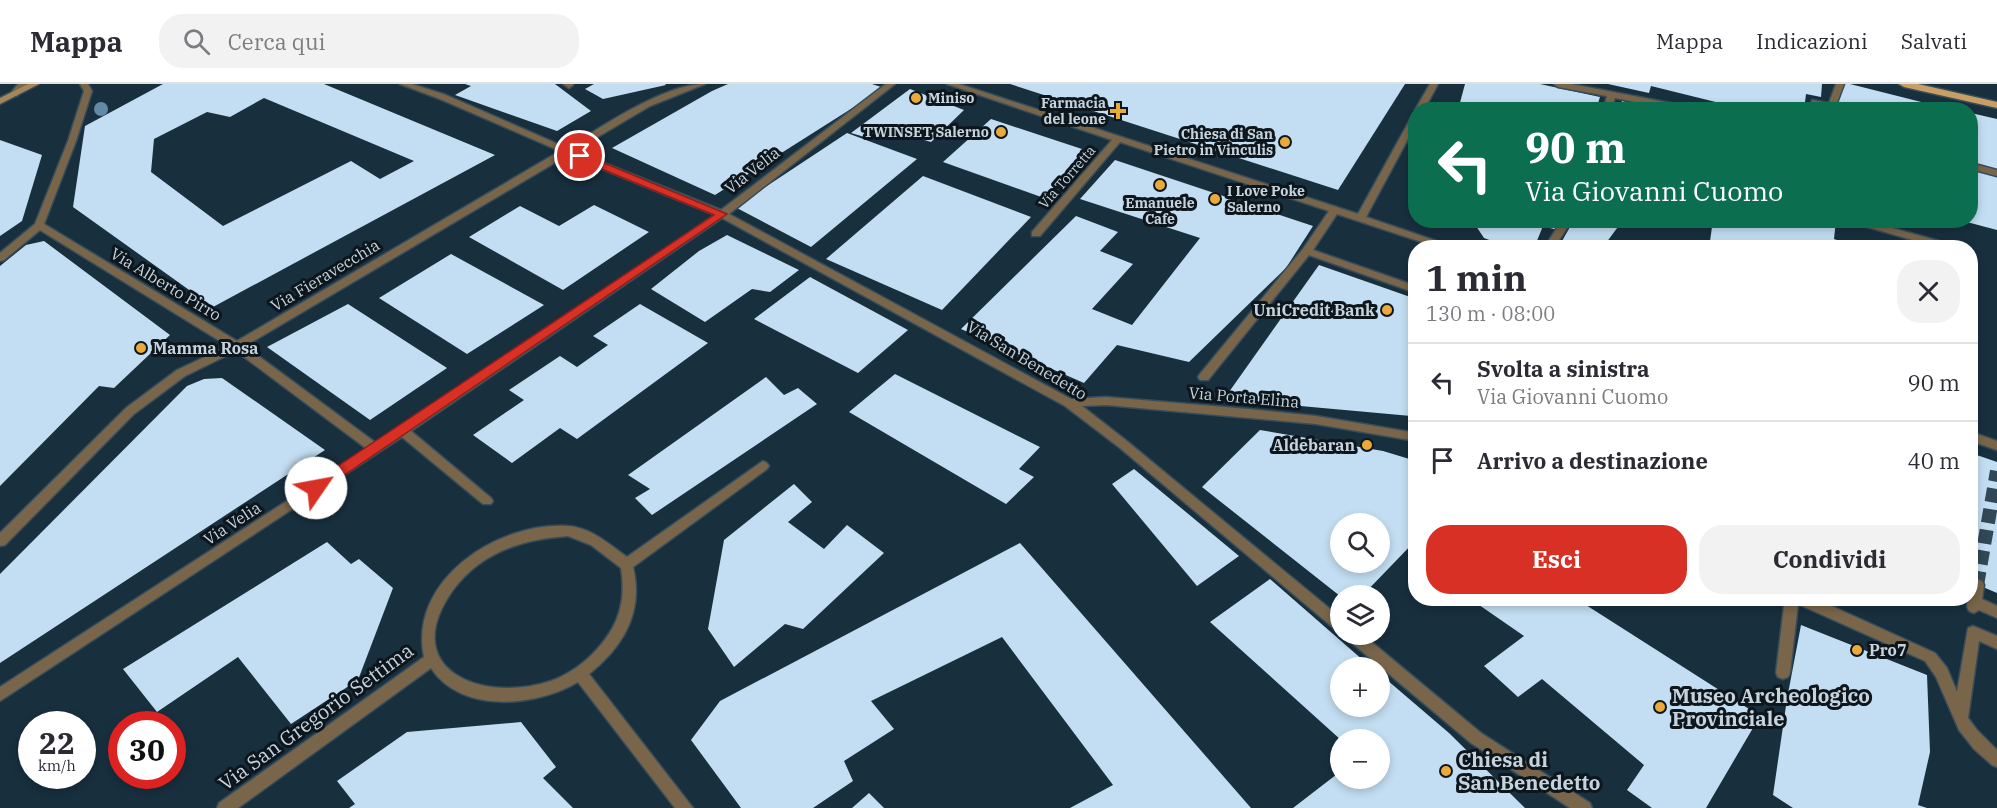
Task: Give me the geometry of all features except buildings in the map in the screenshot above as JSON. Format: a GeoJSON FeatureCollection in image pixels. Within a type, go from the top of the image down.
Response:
{"type":"FeatureCollection","features":[{"type":"Feature","properties":{"kind":"main road"},"geometry":{"type":"LineString","coordinates":[[0,101],[35,84]]}},
{"type":"Feature","properties":{"kind":"main road"},"geometry":{"type":"LineString","coordinates":[[1904,84],[1997,105]]}},
{"type":"Feature","properties":{"kind":"street"},"geometry":{"type":"LineString","coordinates":[[14,94],[23,84]]}},
{"type":"Feature","properties":{"kind":"street"},"geometry":{"type":"LineString","coordinates":[[0,258],[39,225],[72,141],[88,91],[84,84]]}},
{"type":"Feature","properties":{"kind":"street","name":"Via San Benedetto"},"geometry":{"type":"LineString","coordinates":[[404,84],[443,96],[722,214],[941,331],[1069,403],[1330,617]]}},
{"type":"Feature","properties":{"kind":"street","name":"Via Fieravecchia"},"geometry":{"type":"LineString","coordinates":[[0,541],[130,411],[181,373],[237,346],[647,104],[701,84]]}},
{"type":"Feature","properties":{"kind":"street","name":"Via Velia"},"geometry":{"type":"LineString","coordinates":[[0,694],[375,449],[722,214],[891,84]]}},
{"type":"Feature","properties":{"kind":"street"},"geometry":{"type":"LineString","coordinates":[[951,84],[1429,240]]}},
{"type":"Feature","properties":{"kind":"street"},"geometry":{"type":"LineString","coordinates":[[1424,102],[1434,84]]}},
{"type":"Feature","properties":{"kind":"street"},"geometry":{"type":"LineString","coordinates":[[1558,84],[1650,102]]}},
{"type":"Feature","properties":{"kind":"street"},"geometry":{"type":"LineString","coordinates":[[1833,102],[1840,84]]}},
{"type":"Feature","properties":{"kind":"street"},"geometry":{"type":"LineString","coordinates":[[1609,102],[1611,96]]}},
{"type":"Feature","properties":{"kind":"street"},"geometry":{"type":"LineString","coordinates":[[1361,217],[1408,131]]}},
{"type":"Feature","properties":{"kind":"street","name":"Via Torretta"},"geometry":{"type":"LineString","coordinates":[[1036,234],[1118,139]]}},
{"type":"Feature","properties":{"kind":"street"},"geometry":{"type":"LineString","coordinates":[[1978,168],[1997,173]]}},
{"type":"Feature","properties":{"kind":"street"},"geometry":{"type":"LineString","coordinates":[[1204,377],[1307,250],[1330,207]]}},
{"type":"Feature","properties":{"kind":"street","name":"Via Alberto Pirro"},"geometry":{"type":"LineString","coordinates":[[39,225],[237,346],[375,449]]}},
{"type":"Feature","properties":{"kind":"street"},"geometry":{"type":"LineString","coordinates":[[1881,228],[1924,240]]}},
{"type":"Feature","properties":{"kind":"street"},"geometry":{"type":"LineString","coordinates":[[1307,250],[1408,287]]}},
{"type":"Feature","properties":{"kind":"street","name":"Via Porta Elina"},"geometry":{"type":"LineString","coordinates":[[1069,403],[1106,401],[1259,414],[1316,420],[1408,436]]}},
{"type":"Feature","properties":{"kind":"street"},"geometry":{"type":"LineString","coordinates":[[402,431],[486,501]]}},
{"type":"Feature","properties":{"kind":"street"},"geometry":{"type":"LineString","coordinates":[[1978,439],[1997,446]]}},
{"type":"Feature","properties":{"kind":"street"},"geometry":{"type":"LineString","coordinates":[[626,565],[763,466]]}},
{"type":"Feature","properties":{"kind":"street"},"geometry":{"type":"LineString","coordinates":[[568,531],[591,536],[626,565],[632,589],[627,617],[611,644],[580,674],[550,687],[513,696],[478,694],[450,681],[432,659],[428,637],[432,613],[444,589],[464,567],[488,550],[515,538],[543,532],[568,531]]}},
{"type":"Feature","properties":{"kind":"street"},"geometry":{"type":"LineString","coordinates":[[1783,673],[1791,606]]}},
{"type":"Feature","properties":{"kind":"street"},"geometry":{"type":"LineString","coordinates":[[1817,606],[1930,657],[1937,664],[1961,719],[1974,738],[1997,760]]}},
{"type":"Feature","properties":{"kind":"street"},"geometry":{"type":"LineString","coordinates":[[1977,606],[1997,612]]}},
{"type":"Feature","properties":{"kind":"street"},"geometry":{"type":"LineString","coordinates":[[1961,719],[1973,632],[1997,643]]}},
{"type":"Feature","properties":{"kind":"street"},"geometry":{"type":"LineString","coordinates":[[1364,645],[1476,738],[1584,808]]}},
{"type":"Feature","properties":{"kind":"street","name":"Via San Gregorio Settima"},"geometry":{"type":"LineString","coordinates":[[225,808],[432,659]]}},
{"type":"Feature","properties":{"kind":"street"},"geometry":{"type":"LineString","coordinates":[[580,674],[685,808]]}},
{"type":"Feature","properties":{"kind":"tunnel"},"geometry":{"type":"LineString","coordinates":[[1978,579],[1997,471]]}},
{"type":"Feature","properties":{"kind":"place","name":"Miniso"},"geometry":{"type":"Point","coordinates":[916,98]}},
{"type":"Feature","properties":{"kind":"place","name":"Farmacia del leone"},"geometry":{"type":"Point","coordinates":[1118,111]}},
{"type":"Feature","properties":{"kind":"place","name":"TWINSET Salerno"},"geometry":{"type":"Point","coordinates":[1001,132]}},
{"type":"Feature","properties":{"kind":"place","name":"Chiesa di San Pietro in Vinculis"},"geometry":{"type":"Point","coordinates":[1285,142]}},
{"type":"Feature","properties":{"kind":"place","name":"Emanuele Cafe"},"geometry":{"type":"Point","coordinates":[1160,185]}},
{"type":"Feature","properties":{"kind":"place","name":"I Love Poke Salerno"},"geometry":{"type":"Point","coordinates":[1215,199]}},
{"type":"Feature","properties":{"kind":"place","name":"UniCredit Bank"},"geometry":{"type":"Point","coordinates":[1387,310]}},
{"type":"Feature","properties":{"kind":"place","name":"Mamma Rosa"},"geometry":{"type":"Point","coordinates":[141,348]}},
{"type":"Feature","properties":{"kind":"place","name":"Aldebaran"},"geometry":{"type":"Point","coordinates":[1367,445]}},
{"type":"Feature","properties":{"kind":"place","name":"Pro7"},"geometry":{"type":"Point","coordinates":[1857,650]}},
{"type":"Feature","properties":{"kind":"place","name":"Museo Archeologico Provinciale"},"geometry":{"type":"Point","coordinates":[1660,707]}},
{"type":"Feature","properties":{"kind":"place","name":"Chiesa di San Benedetto"},"geometry":{"type":"Point","coordinates":[1446,771]}},
{"type":"Feature","properties":{"kind":"route"},"geometry":{"type":"LineString","coordinates":[[316,488],[722,214],[580,156]]}}]}
